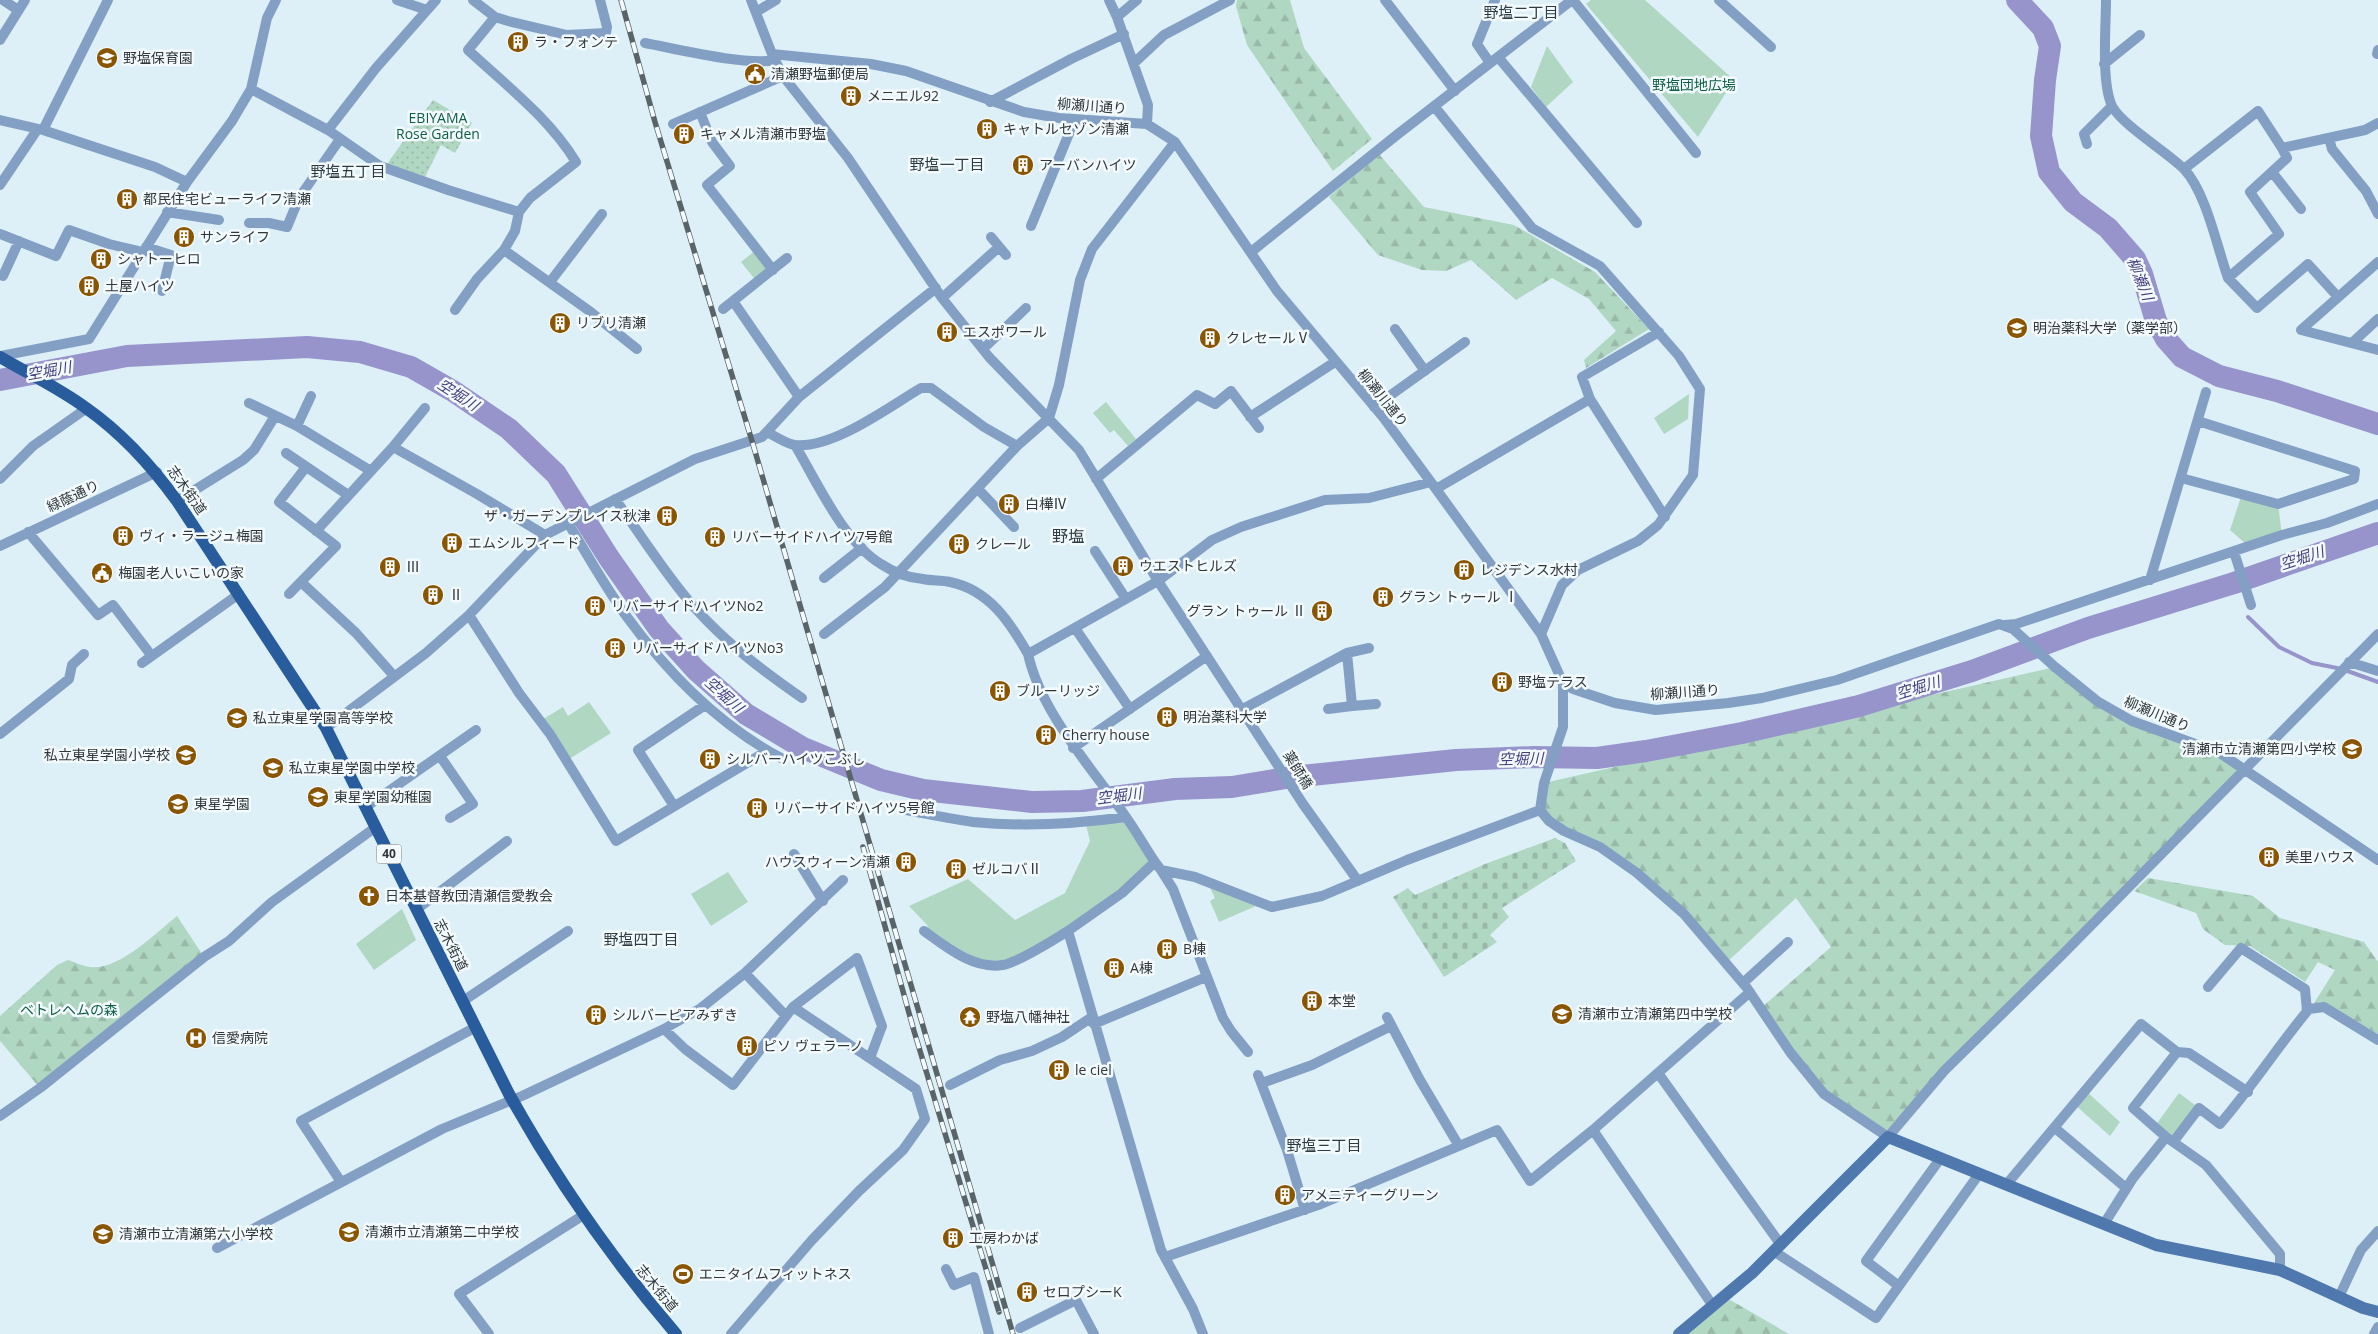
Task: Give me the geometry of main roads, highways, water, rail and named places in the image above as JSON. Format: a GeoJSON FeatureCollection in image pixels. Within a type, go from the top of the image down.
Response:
{"type":"FeatureCollection","features":[{"type":"Feature","properties":{"kind":"main road","name":"志木街道"},"geometry":{"type":"LineString","coordinates":[[2,358],[87,408],[129,442],[157,472],[326,728],[512,1099],[540,1149],[582,1216],[628,1279],[676,1334]]}},
{"type":"Feature","properties":{"kind":"waterway","name":"柳瀬川"},"geometry":{"type":"LineString","coordinates":[[2017,0],[2043,28],[2050,46],[2045,80],[2041,136],[2049,172],[2073,202],[2108,228],[2135,259],[2142,274],[2156,321],[2166,339],[2182,357],[2219,376],[2277,391],[2378,424]]}},
{"type":"Feature","properties":{"kind":"waterway","name":"空堀川"},"geometry":{"type":"LineString","coordinates":[[0,380],[127,356],[307,347],[360,352],[411,367],[453,391],[509,429],[556,474],[609,558],[659,629],[696,670],[746,714],[803,748],[881,780],[923,790],[1032,802],[1082,801],[1175,789],[1232,787],[1292,777],[1456,760],[1534,757],[1597,758],[1742,733],[1859,706],[1972,671],[2088,628],[2234,583],[2378,533]]}},
{"type":"Feature","properties":{"kind":"waterway"},"geometry":{"type":"LineString","coordinates":[[2248,617],[2279,647],[2312,663],[2342,669],[2378,682]]}},
{"type":"Feature","properties":{"kind":"railway"},"geometry":{"type":"LineString","coordinates":[[621,0],[655,122],[752,441],[1013,1334]]}},
{"type":"Feature","properties":{"kind":"railway"},"geometry":{"type":"LineString","coordinates":[[863,847],[914,1031],[999,1312]]}},
{"type":"Feature","properties":{"kind":"place","name":"ラ・フォンテ"},"geometry":{"type":"Point","coordinates":[518,42]}},
{"type":"Feature","properties":{"kind":"place","name":"野塩保育園"},"geometry":{"type":"Point","coordinates":[107,58]}},
{"type":"Feature","properties":{"kind":"place","name":"清瀬野塩郵便局"},"geometry":{"type":"Point","coordinates":[755,74]}},
{"type":"Feature","properties":{"kind":"place","name":"メニエル92"},"geometry":{"type":"Point","coordinates":[851,96]}},
{"type":"Feature","properties":{"kind":"place","name":"キャトルセゾン清瀬"},"geometry":{"type":"Point","coordinates":[987,129]}},
{"type":"Feature","properties":{"kind":"place","name":"キャメル清瀬市野塩"},"geometry":{"type":"Point","coordinates":[684,134]}},
{"type":"Feature","properties":{"kind":"place","name":"アーバンハイツ"},"geometry":{"type":"Point","coordinates":[1023,165]}},
{"type":"Feature","properties":{"kind":"place","name":"都民住宅ビューライフ清瀬"},"geometry":{"type":"Point","coordinates":[127,199]}},
{"type":"Feature","properties":{"kind":"place","name":"サンライフ"},"geometry":{"type":"Point","coordinates":[184,237]}},
{"type":"Feature","properties":{"kind":"place","name":"シャトーヒロ"},"geometry":{"type":"Point","coordinates":[101,259]}},
{"type":"Feature","properties":{"kind":"place","name":"土屋ハイツ"},"geometry":{"type":"Point","coordinates":[89,286]}},
{"type":"Feature","properties":{"kind":"place","name":"リブリ清瀬"},"geometry":{"type":"Point","coordinates":[560,323]}},
{"type":"Feature","properties":{"kind":"place","name":"明治薬科大学（薬学部）"},"geometry":{"type":"Point","coordinates":[2017,328]}},
{"type":"Feature","properties":{"kind":"place","name":"エスポワール"},"geometry":{"type":"Point","coordinates":[947,332]}},
{"type":"Feature","properties":{"kind":"place","name":"クレセールⅤ"},"geometry":{"type":"Point","coordinates":[1210,338]}},
{"type":"Feature","properties":{"kind":"place","name":"白樺Ⅳ"},"geometry":{"type":"Point","coordinates":[1009,504]}},
{"type":"Feature","properties":{"kind":"place","name":"ザ・ガーデンプレイス秋津"},"geometry":{"type":"Point","coordinates":[667,516]}},
{"type":"Feature","properties":{"kind":"place","name":"ヴィ・ラージュ梅園"},"geometry":{"type":"Point","coordinates":[123,536]}},
{"type":"Feature","properties":{"kind":"place","name":"リバーサイドハイツ7号館"},"geometry":{"type":"Point","coordinates":[715,537]}},
{"type":"Feature","properties":{"kind":"place","name":"エムシルフィード"},"geometry":{"type":"Point","coordinates":[452,543]}},
{"type":"Feature","properties":{"kind":"place","name":"クレール"},"geometry":{"type":"Point","coordinates":[959,544]}},
{"type":"Feature","properties":{"kind":"place","name":"ウエストヒルズ"},"geometry":{"type":"Point","coordinates":[1123,566]}},
{"type":"Feature","properties":{"kind":"place","name":"Ⅲ"},"geometry":{"type":"Point","coordinates":[390,567]}},
{"type":"Feature","properties":{"kind":"place","name":"レジデンス水村"},"geometry":{"type":"Point","coordinates":[1464,570]}},
{"type":"Feature","properties":{"kind":"place","name":"梅園老人いこいの家"},"geometry":{"type":"Point","coordinates":[102,573]}},
{"type":"Feature","properties":{"kind":"place","name":"Ⅱ"},"geometry":{"type":"Point","coordinates":[433,595]}},
{"type":"Feature","properties":{"kind":"place","name":"グラン トゥール Ⅰ"},"geometry":{"type":"Point","coordinates":[1383,597]}},
{"type":"Feature","properties":{"kind":"place","name":"リバーサイドハイツNo2"},"geometry":{"type":"Point","coordinates":[595,606]}},
{"type":"Feature","properties":{"kind":"place","name":"グラン トゥール Ⅱ"},"geometry":{"type":"Point","coordinates":[1322,611]}},
{"type":"Feature","properties":{"kind":"place","name":"リバーサイドハイツNo3"},"geometry":{"type":"Point","coordinates":[615,648]}},
{"type":"Feature","properties":{"kind":"place","name":"野塩テラス"},"geometry":{"type":"Point","coordinates":[1502,682]}},
{"type":"Feature","properties":{"kind":"place","name":"ブルーリッジ"},"geometry":{"type":"Point","coordinates":[1000,691]}},
{"type":"Feature","properties":{"kind":"place","name":"明治薬科大学"},"geometry":{"type":"Point","coordinates":[1167,717]}},
{"type":"Feature","properties":{"kind":"place","name":"私立東星学園高等学校"},"geometry":{"type":"Point","coordinates":[237,718]}},
{"type":"Feature","properties":{"kind":"place","name":"Cherry house"},"geometry":{"type":"Point","coordinates":[1046,735]}},
{"type":"Feature","properties":{"kind":"place","name":"清瀬市立清瀬第四小学校"},"geometry":{"type":"Point","coordinates":[2352,749]}},
{"type":"Feature","properties":{"kind":"place","name":"私立東星学園小学校"},"geometry":{"type":"Point","coordinates":[186,755]}},
{"type":"Feature","properties":{"kind":"place","name":"シルバーハイツこぶし"},"geometry":{"type":"Point","coordinates":[710,759]}},
{"type":"Feature","properties":{"kind":"place","name":"私立東星学園中学校"},"geometry":{"type":"Point","coordinates":[273,768]}},
{"type":"Feature","properties":{"kind":"place","name":"東星学園幼稚園"},"geometry":{"type":"Point","coordinates":[318,797]}},
{"type":"Feature","properties":{"kind":"place","name":"東星学園"},"geometry":{"type":"Point","coordinates":[178,804]}},
{"type":"Feature","properties":{"kind":"place","name":"リバーサイドハイツ5号館"},"geometry":{"type":"Point","coordinates":[757,808]}},
{"type":"Feature","properties":{"kind":"place","name":"美里ハウス"},"geometry":{"type":"Point","coordinates":[2269,857]}},
{"type":"Feature","properties":{"kind":"place","name":"ハウスウィーン清瀬"},"geometry":{"type":"Point","coordinates":[906,862]}},
{"type":"Feature","properties":{"kind":"place","name":"ゼルコバⅡ"},"geometry":{"type":"Point","coordinates":[956,869]}},
{"type":"Feature","properties":{"kind":"place","name":"日本基督教団清瀬信愛教会"},"geometry":{"type":"Point","coordinates":[369,896]}},
{"type":"Feature","properties":{"kind":"place","name":"B棟"},"geometry":{"type":"Point","coordinates":[1167,949]}},
{"type":"Feature","properties":{"kind":"place","name":"A棟"},"geometry":{"type":"Point","coordinates":[1114,968]}},
{"type":"Feature","properties":{"kind":"place","name":"本堂"},"geometry":{"type":"Point","coordinates":[1312,1001]}},
{"type":"Feature","properties":{"kind":"place","name":"清瀬市立清瀬第四中学校"},"geometry":{"type":"Point","coordinates":[1562,1014]}},
{"type":"Feature","properties":{"kind":"place","name":"シルバーピアみずき"},"geometry":{"type":"Point","coordinates":[596,1015]}},
{"type":"Feature","properties":{"kind":"place","name":"野塩八幡神社"},"geometry":{"type":"Point","coordinates":[970,1017]}},
{"type":"Feature","properties":{"kind":"place","name":"信愛病院"},"geometry":{"type":"Point","coordinates":[196,1038]}},
{"type":"Feature","properties":{"kind":"place","name":"ピソ ヴェラーノ"},"geometry":{"type":"Point","coordinates":[747,1046]}},
{"type":"Feature","properties":{"kind":"place","name":"le ciel"},"geometry":{"type":"Point","coordinates":[1059,1070]}},
{"type":"Feature","properties":{"kind":"place","name":"アメニティーグリーン"},"geometry":{"type":"Point","coordinates":[1285,1195]}},
{"type":"Feature","properties":{"kind":"place","name":"清瀬市立清瀬第二中学校"},"geometry":{"type":"Point","coordinates":[349,1232]}},
{"type":"Feature","properties":{"kind":"place","name":"清瀬市立清瀬第六小学校"},"geometry":{"type":"Point","coordinates":[103,1234]}},
{"type":"Feature","properties":{"kind":"place","name":"工房わかば"},"geometry":{"type":"Point","coordinates":[953,1238]}},
{"type":"Feature","properties":{"kind":"place","name":"エニタイムフィットネス"},"geometry":{"type":"Point","coordinates":[683,1274]}},
{"type":"Feature","properties":{"kind":"place","name":"セロプシーK"},"geometry":{"type":"Point","coordinates":[1027,1292]}},
{"type":"Feature","properties":{"kind":"district","name":"野塩二丁目"},"geometry":{"type":"Point","coordinates":[1521,13]}},
{"type":"Feature","properties":{"kind":"district","name":"野塩一丁目"},"geometry":{"type":"Point","coordinates":[947,165]}},
{"type":"Feature","properties":{"kind":"district","name":"野塩五丁目"},"geometry":{"type":"Point","coordinates":[348,172]}},
{"type":"Feature","properties":{"kind":"district","name":"野塩"},"geometry":{"type":"Point","coordinates":[1068,536]}},
{"type":"Feature","properties":{"kind":"district","name":"野塩四丁目"},"geometry":{"type":"Point","coordinates":[641,940]}},
{"type":"Feature","properties":{"kind":"district","name":"野塩三丁目"},"geometry":{"type":"Point","coordinates":[1324,1146]}},
{"type":"Feature","properties":{"kind":"park label","name":"野塩団地広場"},"geometry":{"type":"Point","coordinates":[1694,85]}},
{"type":"Feature","properties":{"kind":"park label","name":"EBIYAMA Rose Garden"},"geometry":{"type":"Point","coordinates":[438,126]}},
{"type":"Feature","properties":{"kind":"park label","name":"ベトレヘムの森"},"geometry":{"type":"Point","coordinates":[69,1010]}}]}
